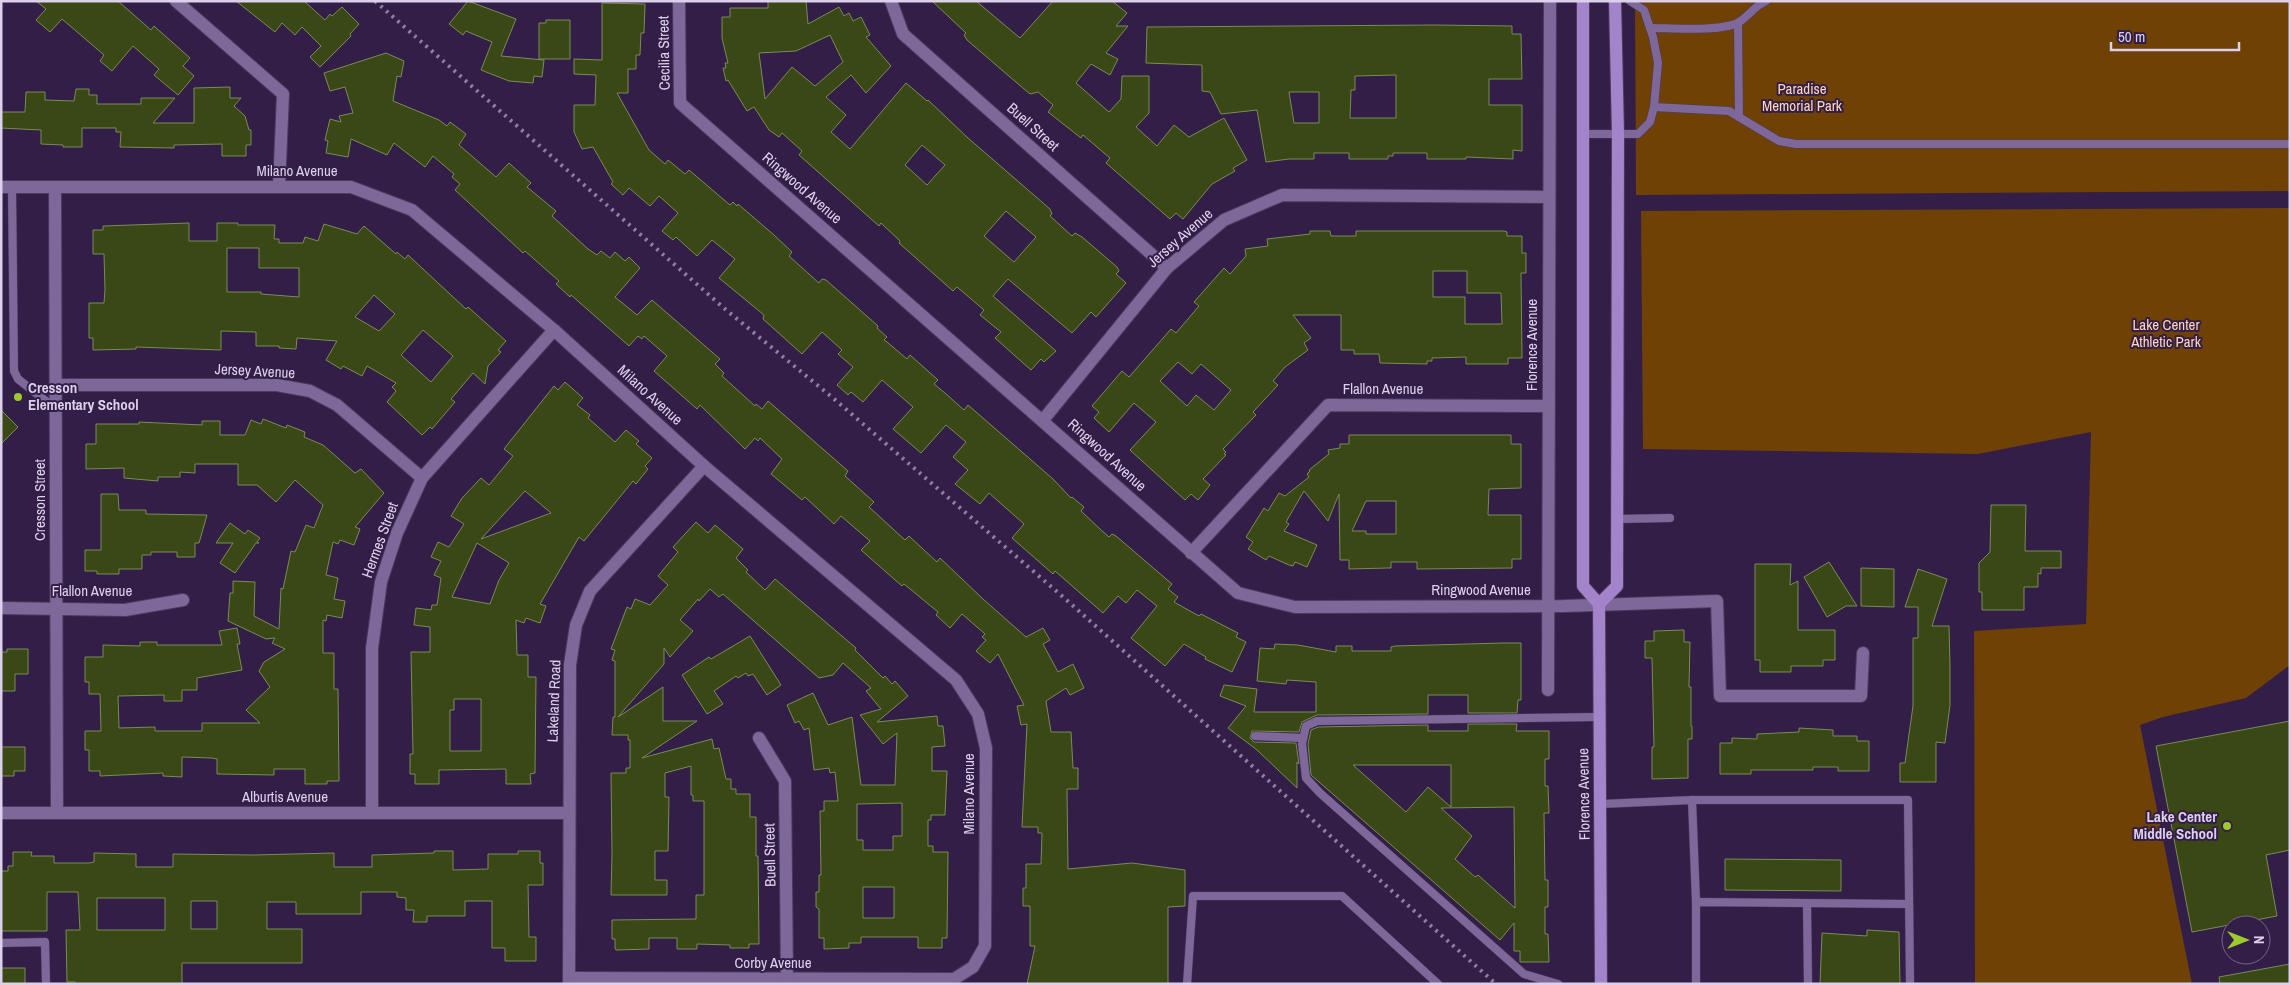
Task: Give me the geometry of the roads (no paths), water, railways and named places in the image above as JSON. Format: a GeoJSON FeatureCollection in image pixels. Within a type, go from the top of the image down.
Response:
{"type":"FeatureCollection","features":[{"type":"Feature","properties":{"kind":"main road"},"geometry":{"type":"LineString","coordinates":[[1584,1],[1583,586],[1599,604],[1617,586],[1618,135],[1615,1]]}},
{"type":"Feature","properties":{"kind":"main road","name":"Florence Avenue"},"geometry":{"type":"LineString","coordinates":[[1599,604],[1601,984]]}},
{"type":"Feature","properties":{"kind":"street"},"geometry":{"type":"LineString","coordinates":[[176,1],[283,94],[279,187]]}},
{"type":"Feature","properties":{"kind":"street","name":"Cecilia Street"},"geometry":{"type":"LineString","coordinates":[[680,1],[680,104]]}},
{"type":"Feature","properties":{"kind":"street","name":"Buell Street"},"geometry":{"type":"LineString","coordinates":[[891,1],[903,34],[1167,268]]}},
{"type":"Feature","properties":{"kind":"street","name":"Florence Avenue"},"geometry":{"type":"LineString","coordinates":[[1548,690],[1550,1]]}},
{"type":"Feature","properties":{"kind":"street","name":"Ringwood Avenue"},"geometry":{"type":"LineString","coordinates":[[680,104],[1043,420],[1238,593],[1295,607],[1548,606],[1718,601],[1720,696],[1860,696],[1862,653]]}},
{"type":"Feature","properties":{"kind":"street","name":"Milano Avenue"},"geometry":{"type":"LineString","coordinates":[[7,187],[351,187],[412,210],[554,330],[704,466],[956,680],[978,714],[986,748],[985,946],[973,967]]}},
{"type":"Feature","properties":{"kind":"street","name":"Cresson Street"},"geometry":{"type":"LineString","coordinates":[[55,187],[57,813]]}},
{"type":"Feature","properties":{"kind":"street","name":"Jersey Avenue"},"geometry":{"type":"LineString","coordinates":[[1043,420],[1167,268],[1224,220],[1282,194],[1549,197]]}},
{"type":"Feature","properties":{"kind":"street","name":"Hermes Street"},"geometry":{"type":"LineString","coordinates":[[372,813],[372,648],[381,582],[397,533],[422,478],[554,330]]}},
{"type":"Feature","properties":{"kind":"street","name":"Jersey Avenue"},"geometry":{"type":"LineString","coordinates":[[56,385],[277,385],[310,390],[338,405],[422,478]]}},
{"type":"Feature","properties":{"kind":"street","name":"Flallon Avenue"},"geometry":{"type":"LineString","coordinates":[[1191,553],[1328,405],[1548,406]]}},
{"type":"Feature","properties":{"kind":"street","name":"Lakeland Road"},"geometry":{"type":"LineString","coordinates":[[569,981],[568,813],[570,665],[576,625],[590,591],[704,466]]}},
{"type":"Feature","properties":{"kind":"street","name":"Flallon Avenue"},"geometry":{"type":"LineString","coordinates":[[1,608],[125,610],[183,600]]}},
{"type":"Feature","properties":{"kind":"street","name":"Buell Street"},"geometry":{"type":"LineString","coordinates":[[759,738],[786,781],[787,980]]}},
{"type":"Feature","properties":{"kind":"street","name":"Alburtis Avenue"},"geometry":{"type":"LineString","coordinates":[[1,813],[568,813]]}},
{"type":"Feature","properties":{"kind":"street","name":"Corby Avenue"},"geometry":{"type":"LineString","coordinates":[[569,981],[954,979],[973,967]]}},
{"type":"Feature","properties":{"kind":"lane"},"geometry":{"type":"LineString","coordinates":[[1584,134],[1638,134],[1650,122],[1654,107],[1658,63],[1644,10],[1630,1]]}},
{"type":"Feature","properties":{"kind":"lane"},"geometry":{"type":"LineString","coordinates":[[1650,28],[1713,28],[1738,23],[1757,5],[1766,1]]}},
{"type":"Feature","properties":{"kind":"lane"},"geometry":{"type":"LineString","coordinates":[[1738,23],[1739,117]]}},
{"type":"Feature","properties":{"kind":"lane"},"geometry":{"type":"LineString","coordinates":[[1654,107],[1729,111],[1779,141],[1796,144],[2290,144]]}},
{"type":"Feature","properties":{"kind":"lane"},"geometry":{"type":"LineString","coordinates":[[7,187],[14,370],[18,379],[56,409]]}},
{"type":"Feature","properties":{"kind":"lane"},"geometry":{"type":"LineString","coordinates":[[1617,519],[1670,518]]}},
{"type":"Feature","properties":{"kind":"lane"},"geometry":{"type":"LineString","coordinates":[[1558,984],[1524,974],[1320,793],[1306,778],[1302,744],[1306,726],[1317,721],[1600,717]]}},
{"type":"Feature","properties":{"kind":"lane"},"geometry":{"type":"LineString","coordinates":[[1255,736],[1303,738]]}},
{"type":"Feature","properties":{"kind":"lane"},"geometry":{"type":"LineString","coordinates":[[1692,800],[1696,902],[1696,984]]}},
{"type":"Feature","properties":{"kind":"lane"},"geometry":{"type":"LineString","coordinates":[[1601,804],[1692,800],[1908,800],[1907,904],[1910,984]]}},
{"type":"Feature","properties":{"kind":"lane"},"geometry":{"type":"LineString","coordinates":[[1187,984],[1193,896],[1342,896],[1438,984]]}},
{"type":"Feature","properties":{"kind":"lane"},"geometry":{"type":"LineString","coordinates":[[1696,902],[1907,904]]}},
{"type":"Feature","properties":{"kind":"lane"},"geometry":{"type":"LineString","coordinates":[[1807,904],[1808,984]]}},
{"type":"Feature","properties":{"kind":"lane"},"geometry":{"type":"LineString","coordinates":[[1,943],[44,942],[46,984]]}},
{"type":"Feature","properties":{"kind":"railway"},"geometry":{"type":"LineString","coordinates":[[375,1],[725,309],[833,398],[1070,603],[1496,984]]}},
{"type":"Feature","properties":{"kind":"place","name":"Cresson Elementary School"},"geometry":{"type":"Point","coordinates":[18,397]}},
{"type":"Feature","properties":{"kind":"place","name":"Lake Center Middle School"},"geometry":{"type":"Point","coordinates":[2227,826]}},
{"type":"Feature","properties":{"kind":"park label","name":"Paradise Memorial Park"},"geometry":{"type":"Point","coordinates":[1802,98]}},
{"type":"Feature","properties":{"kind":"park label","name":"Lake Center Athletic Park"},"geometry":{"type":"Point","coordinates":[2166,334]}}]}
